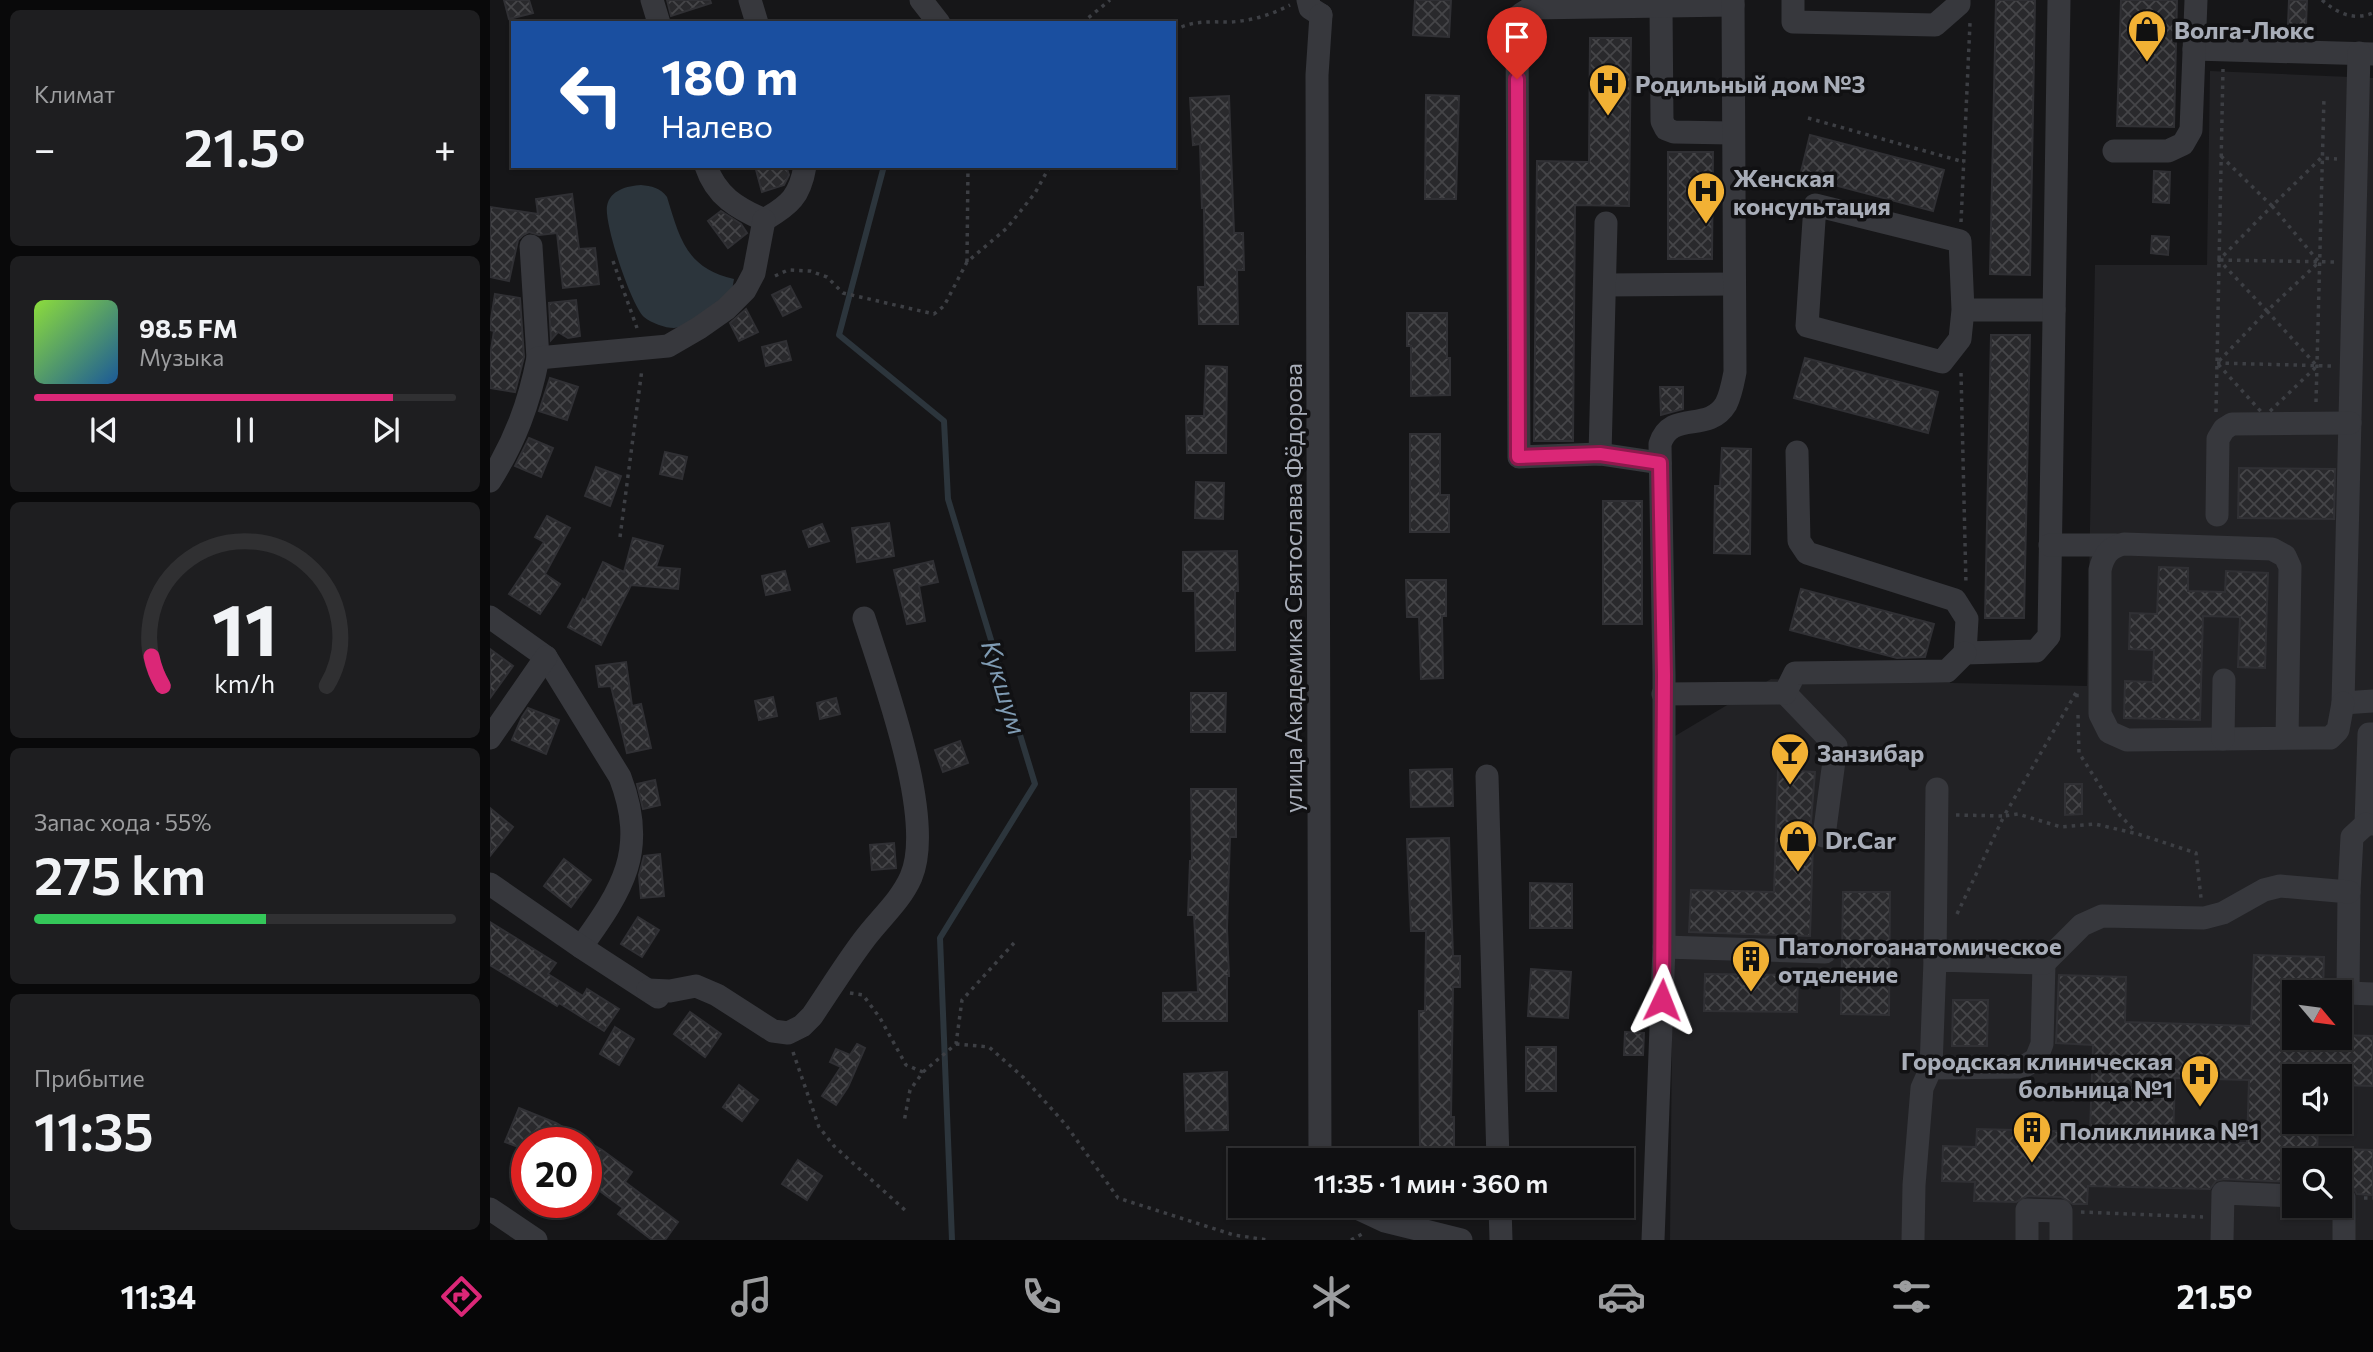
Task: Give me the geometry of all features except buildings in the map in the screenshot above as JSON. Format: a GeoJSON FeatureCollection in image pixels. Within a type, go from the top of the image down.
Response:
{"type":"FeatureCollection","features":[{"type":"Feature","properties":{"kind":"street"},"geometry":{"type":"LineString","coordinates":[[652,0],[658,21]]}},
{"type":"Feature","properties":{"kind":"street"},"geometry":{"type":"LineString","coordinates":[[750,0],[756,21]]}},
{"type":"Feature","properties":{"kind":"street"},"geometry":{"type":"LineString","coordinates":[[1793,0],[1793,22],[1935,25],[1959,2]]}},
{"type":"Feature","properties":{"kind":"street"},"geometry":{"type":"LineString","coordinates":[[1965,653],[2036,651],[2049,636],[2059,0]]}},
{"type":"Feature","properties":{"kind":"street"},"geometry":{"type":"LineString","coordinates":[[2114,151],[2168,151],[2183,144],[2191,130],[2196,0]]}},
{"type":"Feature","properties":{"kind":"street"},"geometry":{"type":"LineString","coordinates":[[922,1],[937,21]]}},
{"type":"Feature","properties":{"kind":"street"},"geometry":{"type":"LineString","coordinates":[[1653,1240],[1664,947],[1660,444],[1664,432],[1674,425],[1703,421],[1715,416],[1726,405],[1734,372],[1733,3],[1661,7],[1531,8],[1521,14],[1517,25],[1518,457],[1600,454],[1660,463]]}},
{"type":"Feature","properties":{"kind":"street","name":"улица Академика Святослава Фёдорова"},"geometry":{"type":"LineString","coordinates":[[1313,5],[1317,75],[1320,1148]]}},
{"type":"Feature","properties":{"kind":"street"},"geometry":{"type":"LineString","coordinates":[[1661,7],[1662,121],[1666,129],[1674,132],[1732,133]]}},
{"type":"Feature","properties":{"kind":"street"},"geometry":{"type":"LineString","coordinates":[[2116,545],[2107,552],[2100,570],[2100,714],[2109,732],[2127,740],[2330,738],[2338,730],[2343,703],[2357,160],[2366,53],[2194,49]]}},
{"type":"Feature","properties":{"kind":"street"},"geometry":{"type":"LineString","coordinates":[[707,168],[722,196],[743,211],[764,220]]}},
{"type":"Feature","properties":{"kind":"street"},"geometry":{"type":"LineString","coordinates":[[538,358],[668,346],[726,309],[744,290],[754,273],[764,220],[787,206],[799,190],[804,168]]}},
{"type":"Feature","properties":{"kind":"street"},"geometry":{"type":"LineString","coordinates":[[1815,205],[1961,241],[1962,310],[1960,340],[1942,362],[1807,326],[1815,205]]}},
{"type":"Feature","properties":{"kind":"street"},"geometry":{"type":"LineString","coordinates":[[1600,454],[1606,223]]}},
{"type":"Feature","properties":{"kind":"street"},"geometry":{"type":"LineString","coordinates":[[490,481],[517,433],[530,396],[538,358],[531,246]]}},
{"type":"Feature","properties":{"kind":"street"},"geometry":{"type":"LineString","coordinates":[[1605,285],[1733,284]]}},
{"type":"Feature","properties":{"kind":"street"},"geometry":{"type":"LineString","coordinates":[[1962,310],[2054,310]]}},
{"type":"Feature","properties":{"kind":"street"},"geometry":{"type":"LineString","coordinates":[[2217,515],[2218,439],[2224,429],[2232,424],[2350,423]]}},
{"type":"Feature","properties":{"kind":"street"},"geometry":{"type":"LineString","coordinates":[[1786,693],[1795,673],[1947,671],[1965,653],[1967,619],[1955,600],[1807,552],[1799,541],[1797,452]]}},
{"type":"Feature","properties":{"kind":"street"},"geometry":{"type":"LineString","coordinates":[[2050,545],[2124,544],[2272,549],[2285,556],[2290,567],[2287,738]]}},
{"type":"Feature","properties":{"kind":"street"},"geometry":{"type":"LineString","coordinates":[[490,617],[546,657],[620,778],[627,796],[634,838],[627,871],[611,905],[581,947]]}},
{"type":"Feature","properties":{"kind":"street"},"geometry":{"type":"LineString","coordinates":[[490,884],[657,996],[696,986],[718,995],[773,1031],[788,1033],[802,1026],[864,939],[893,907],[910,880],[918,860],[918,835],[909,763],[864,618]]}},
{"type":"Feature","properties":{"kind":"street"},"geometry":{"type":"LineString","coordinates":[[490,738],[546,657]]}},
{"type":"Feature","properties":{"kind":"street"},"geometry":{"type":"LineString","coordinates":[[2223,739],[2224,680]]}},
{"type":"Feature","properties":{"kind":"street"},"geometry":{"type":"LineString","coordinates":[[1663,694],[1786,693],[1836,746],[1824,836]]}},
{"type":"Feature","properties":{"kind":"street"},"geometry":{"type":"LineString","coordinates":[[2343,703],[2373,701]]}},
{"type":"Feature","properties":{"kind":"street"},"geometry":{"type":"LineString","coordinates":[[2373,734],[2369,734],[2370,824],[2352,837],[2348,993],[2373,994]]}},
{"type":"Feature","properties":{"kind":"street"},"geometry":{"type":"LineString","coordinates":[[1487,776],[1498,1148]]}},
{"type":"Feature","properties":{"kind":"street"},"geometry":{"type":"LineString","coordinates":[[1913,1240],[1914,1185],[1922,1088],[1931,1069],[1937,789]]}},
{"type":"Feature","properties":{"kind":"street"},"geometry":{"type":"LineString","coordinates":[[1931,1069],[2023,1067],[2036,1059],[2042,1044],[2044,962],[2082,925],[2102,916],[2204,918],[2223,913],[2264,890],[2280,886],[2349,892]]}},
{"type":"Feature","properties":{"kind":"street"},"geometry":{"type":"LineString","coordinates":[[1664,947],[1825,952]]}},
{"type":"Feature","properties":{"kind":"street"},"geometry":{"type":"LineString","coordinates":[[1935,960],[2044,962]]}},
{"type":"Feature","properties":{"kind":"street"},"geometry":{"type":"LineString","coordinates":[[2222,1229],[2223,1193],[2282,1195]]}},
{"type":"Feature","properties":{"kind":"street"},"geometry":{"type":"LineString","coordinates":[[490,1209],[536,1240]]}},
{"type":"Feature","properties":{"kind":"street"},"geometry":{"type":"LineString","coordinates":[[2027,1240],[2028,1210],[2062,1211],[2061,1240]]}},
{"type":"Feature","properties":{"kind":"street"},"geometry":{"type":"LineString","coordinates":[[1379,1218],[1461,1240]]}},
{"type":"Feature","properties":{"kind":"street"},"geometry":{"type":"LineString","coordinates":[[1500,1218],[1501,1240]]}},
{"type":"Feature","properties":{"kind":"street"},"geometry":{"type":"LineString","coordinates":[[2344,1218],[2344,1240]]}},
{"type":"Feature","properties":{"kind":"path"},"geometry":{"type":"LineString","coordinates":[[1084,21],[1110,0]]}},
{"type":"Feature","properties":{"kind":"path"},"geometry":{"type":"LineString","coordinates":[[2322,0],[2349,16],[2373,13]]}},
{"type":"Feature","properties":{"kind":"path"},"geometry":{"type":"LineString","coordinates":[[1959,2],[1970,11],[1961,241]]}},
{"type":"Feature","properties":{"kind":"path"},"geometry":{"type":"LineString","coordinates":[[1176,30],[1206,20],[1231,22],[1313,5]]}},
{"type":"Feature","properties":{"kind":"path"},"geometry":{"type":"LineString","coordinates":[[2224,50],[2216,415],[2224,429]]}},
{"type":"Feature","properties":{"kind":"path"},"geometry":{"type":"LineString","coordinates":[[2315,423],[2324,97]]}},
{"type":"Feature","properties":{"kind":"path"},"geometry":{"type":"LineString","coordinates":[[1808,118],[1964,162]]}},
{"type":"Feature","properties":{"kind":"path"},"geometry":{"type":"LineString","coordinates":[[2221,156],[2272,206],[2319,262]]}},
{"type":"Feature","properties":{"kind":"path"},"geometry":{"type":"LineString","coordinates":[[2219,260],[2321,159],[2357,160]]}},
{"type":"Feature","properties":{"kind":"path"},"geometry":{"type":"LineString","coordinates":[[967,262],[968,168]]}},
{"type":"Feature","properties":{"kind":"path"},"geometry":{"type":"LineString","coordinates":[[744,290],[788,270],[810,271],[827,277],[843,293],[934,314],[944,306],[967,262],[1007,228],[1035,193],[1049,168]]}},
{"type":"Feature","properties":{"kind":"path"},"geometry":{"type":"LineString","coordinates":[[2219,260],[2319,262]]}},
{"type":"Feature","properties":{"kind":"path"},"geometry":{"type":"LineString","coordinates":[[2219,260],[2316,366]]}},
{"type":"Feature","properties":{"kind":"path"},"geometry":{"type":"LineString","coordinates":[[613,261],[644,349],[620,537]]}},
{"type":"Feature","properties":{"kind":"path"},"geometry":{"type":"LineString","coordinates":[[2217,363],[2319,262]]}},
{"type":"Feature","properties":{"kind":"path"},"geometry":{"type":"LineString","coordinates":[[1960,340],[1967,619]]}},
{"type":"Feature","properties":{"kind":"path"},"geometry":{"type":"LineString","coordinates":[[2217,363],[2351,367]]}},
{"type":"Feature","properties":{"kind":"path"},"geometry":{"type":"LineString","coordinates":[[2217,363],[2265,416],[2316,366]]}},
{"type":"Feature","properties":{"kind":"path"},"geometry":{"type":"LineString","coordinates":[[1952,924],[2004,816],[2077,691],[2079,754],[2116,811],[2138,834]]}},
{"type":"Feature","properties":{"kind":"path"},"geometry":{"type":"LineString","coordinates":[[1937,814],[2018,814],[2061,827],[2095,824],[2138,834],[2196,853],[2204,918]]}},
{"type":"Feature","properties":{"kind":"path"},"geometry":{"type":"LineString","coordinates":[[904,1122],[909,1090],[923,1072],[956,1044],[962,1000],[1014,943]]}},
{"type":"Feature","properties":{"kind":"path"},"geometry":{"type":"LineString","coordinates":[[821,1002],[844,992],[863,995],[880,1018],[906,1065],[923,1072]]}},
{"type":"Feature","properties":{"kind":"path"},"geometry":{"type":"LineString","coordinates":[[788,1033],[798,1070],[820,1127],[834,1146],[906,1211]]}},
{"type":"Feature","properties":{"kind":"path"},"geometry":{"type":"LineString","coordinates":[[956,1044],[989,1047],[1023,1077],[1066,1125],[1118,1198],[1234,1235],[1268,1240]]}},
{"type":"Feature","properties":{"kind":"path"},"geometry":{"type":"LineString","coordinates":[[2062,1211],[2222,1229]]}},
{"type":"Feature","properties":{"kind":"shaded area"},"geometry":{"type":"Polygon","coordinates":[[[2210,71],[2373,78],[2373,1240],[1670,1240],[1675,736],[1771,679],[2087,686],[2095,265],[2207,265],[2210,71]]]}},
{"type":"Feature","properties":{"kind":"shaded area"},"geometry":{"type":"Polygon","coordinates":[[[641,185],[662,191],[667,197],[681,239],[695,259],[718,274],[734,279],[732,290],[704,313],[689,323],[674,328],[654,323],[639,310],[626,281],[610,229],[607,206],[612,196],[630,186],[641,185]]]}},
{"type":"Feature","properties":{"kind":"waterway","name":"Кукшум"},"geometry":{"type":"LineString","coordinates":[[883,168],[839,335],[944,421],[948,499],[1035,784],[940,938],[952,1240]]}},
{"type":"Feature","properties":{"kind":"place","name":"Волга-Люкс"},"geometry":{"type":"Point","coordinates":[2147,63]}},
{"type":"Feature","properties":{"kind":"place","name":"Родильный дом №3"},"geometry":{"type":"Point","coordinates":[1608,117]}},
{"type":"Feature","properties":{"kind":"place","name":"Женская консультация"},"geometry":{"type":"Point","coordinates":[1706,225]}},
{"type":"Feature","properties":{"kind":"place","name":"Занзибар"},"geometry":{"type":"Point","coordinates":[1790,786]}},
{"type":"Feature","properties":{"kind":"place","name":"Dr.Car"},"geometry":{"type":"Point","coordinates":[1798,873]}},
{"type":"Feature","properties":{"kind":"place","name":"Патологоанатомическое отделение"},"geometry":{"type":"Point","coordinates":[1751,993]}},
{"type":"Feature","properties":{"kind":"place","name":"Городская клиническая больница №1"},"geometry":{"type":"Point","coordinates":[2200,1108]}},
{"type":"Feature","properties":{"kind":"place","name":"Поликлиника №1"},"geometry":{"type":"Point","coordinates":[2032,1164]}},
{"type":"Feature","properties":{"kind":"route"},"geometry":{"type":"LineString","coordinates":[[1517,79],[1518,457],[1600,454],[1660,463],[1664,675],[1662,1000]]}}]}
